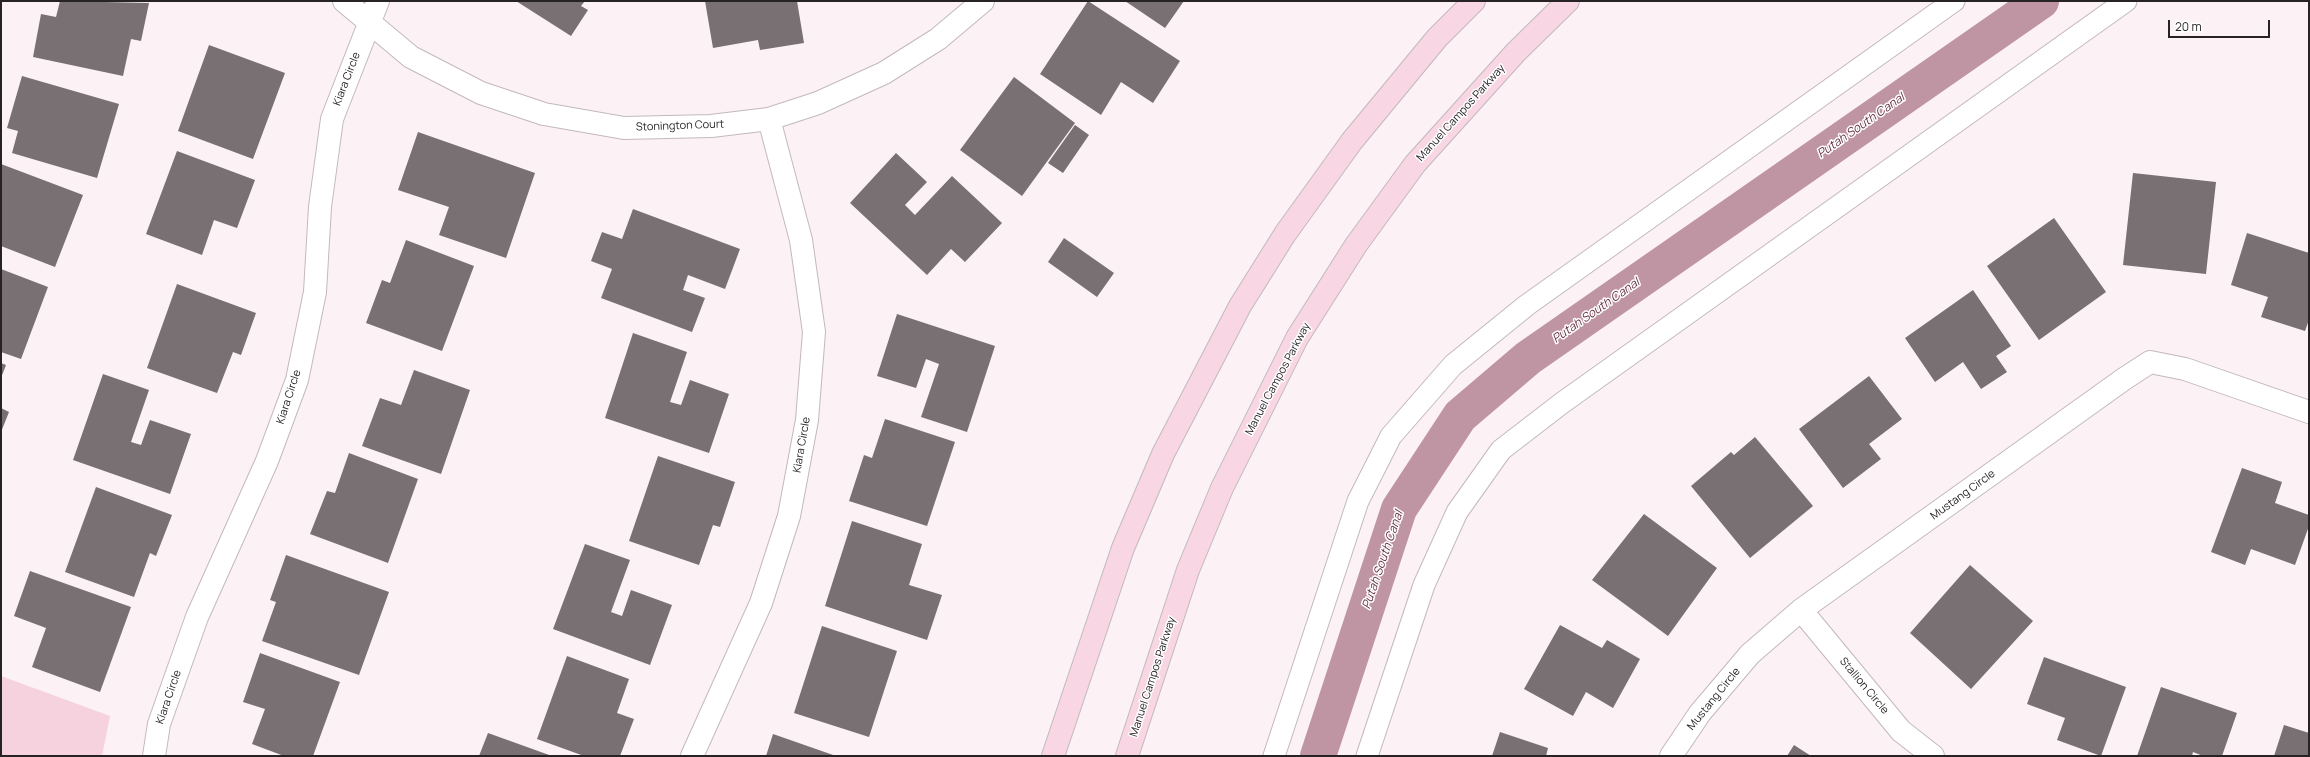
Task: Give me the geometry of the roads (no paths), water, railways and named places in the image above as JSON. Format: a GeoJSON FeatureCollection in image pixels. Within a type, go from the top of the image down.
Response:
{"type":"FeatureCollection","features":[{"type":"Feature","properties":{"kind":"main road"},"geometry":{"type":"LineString","coordinates":[[1053,756],[1124,548],[1163,454],[1240,306],[1285,234],[1352,140],[1437,38],[1474,1]]}},
{"type":"Feature","properties":{"kind":"main road","name":"Manuel Campos Parkway"},"geometry":{"type":"LineString","coordinates":[[1127,756],[1191,563],[1222,488],[1296,338],[1356,245],[1415,164],[1516,52],[1568,1]]}},
{"type":"Feature","properties":{"kind":"street","name":"Stonington Court"},"geometry":{"type":"LineString","coordinates":[[344,1],[411,57],[481,93],[544,114],[624,128],[711,126],[769,119],[818,103],[884,73],[938,39],[983,1]]}},
{"type":"Feature","properties":{"kind":"street","name":"Kiara Circle"},"geometry":{"type":"LineString","coordinates":[[154,756],[159,724],[197,617],[267,461],[297,380],[314,292],[320,207],[332,119],[378,1]]}},
{"type":"Feature","properties":{"kind":"street","name":"Kiara Circle"},"geometry":{"type":"LineString","coordinates":[[692,756],[761,603],[789,516],[807,420],[814,332],[801,240],[769,119]]}},
{"type":"Feature","properties":{"kind":"street","name":"Mustang Circle"},"geometry":{"type":"LineString","coordinates":[[1671,756],[1700,713],[1750,654],[1801,610],[2150,362],[2185,369],[2309,412]]}},
{"type":"Feature","properties":{"kind":"street","name":"Stallion Circle"},"geometry":{"type":"LineString","coordinates":[[1801,610],[1902,731],[1933,756]]}},
{"type":"Feature","properties":{"kind":"lane"},"geometry":{"type":"LineString","coordinates":[[1274,756],[1358,500],[1391,436],[1453,365],[1527,305],[1954,1]]}},
{"type":"Feature","properties":{"kind":"lane"},"geometry":{"type":"LineString","coordinates":[[1367,756],[1424,585],[1457,512],[1501,450],[1562,403],[2126,1]]}},
{"type":"Feature","properties":{"kind":"waterway","name":"Putah South Canal"},"geometry":{"type":"LineString","coordinates":[[1318,756],[1399,509],[1460,416],[1528,358],[2041,1]]}}]}
